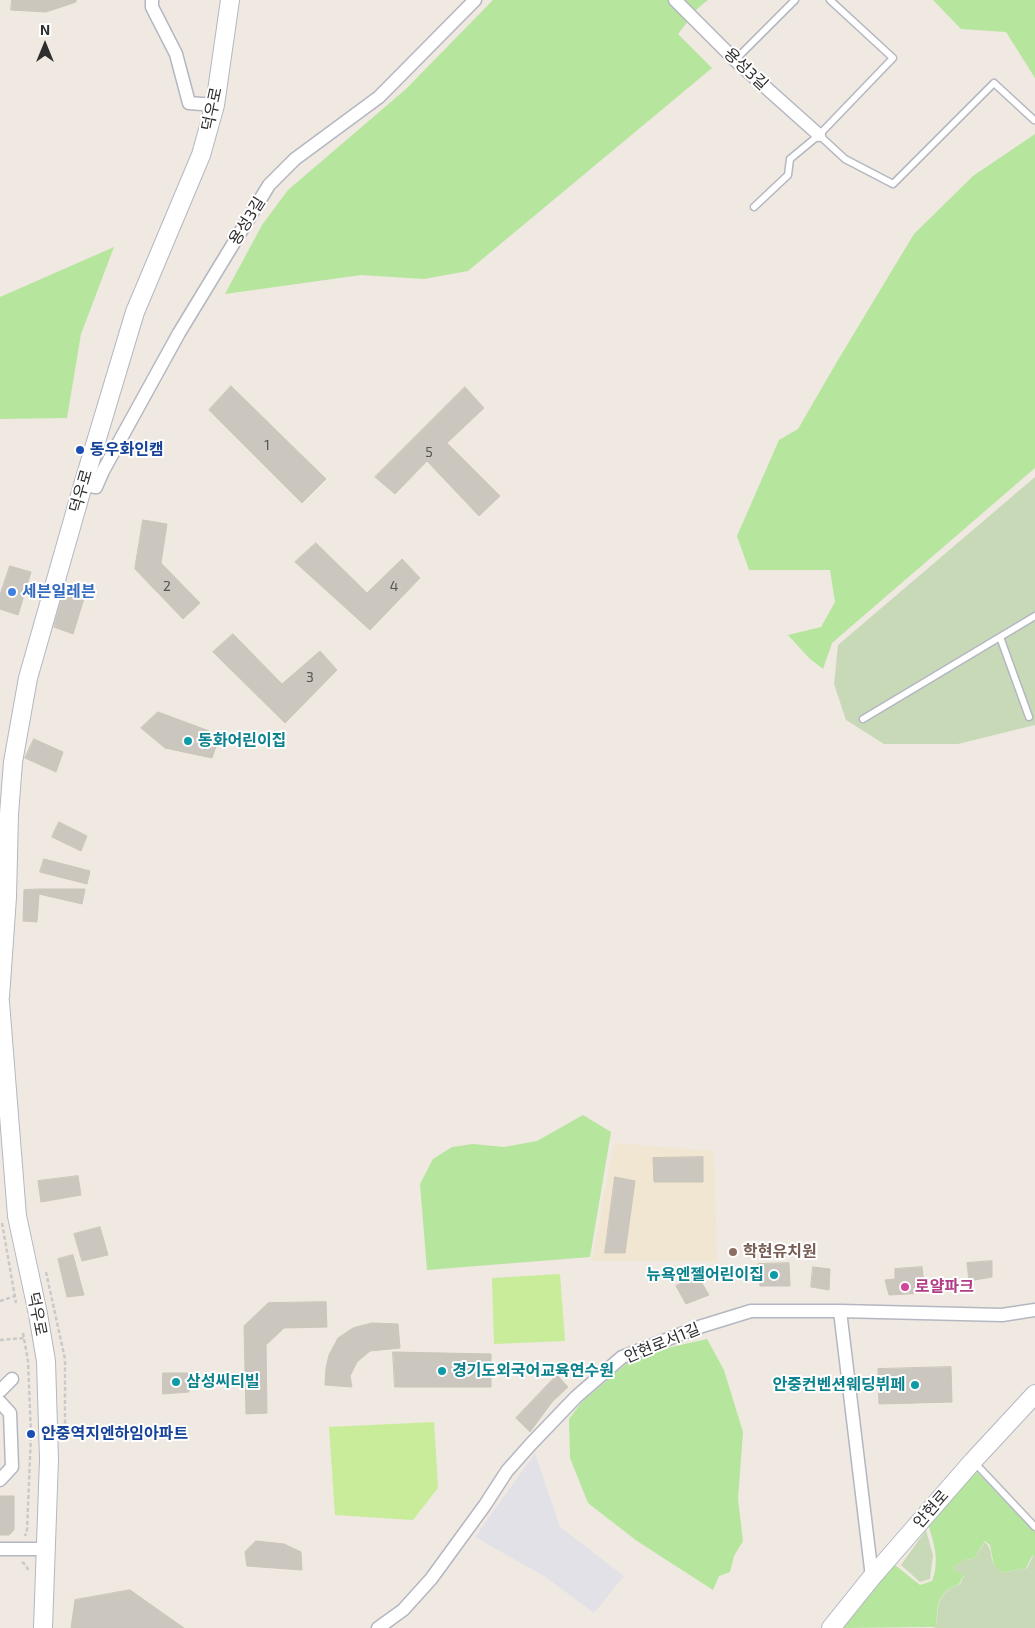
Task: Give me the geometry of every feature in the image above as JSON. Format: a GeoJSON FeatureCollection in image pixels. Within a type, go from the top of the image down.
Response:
{"type":"FeatureCollection","features":[{"type":"Feature","properties":{"kind":"street"},"geometry":{"type":"LineString","coordinates":[[152,0],[152,7],[176,54],[189,103],[215,105]]}},
{"type":"Feature","properties":{"kind":"street","name":"덕우로"},"geometry":{"type":"LineString","coordinates":[[0,997],[7,897],[10,764],[28,678],[82,485],[135,312],[201,155],[215,105],[230,0]]}},
{"type":"Feature","properties":{"kind":"street","name":"용성3길"},"geometry":{"type":"LineString","coordinates":[[82,485],[96,487],[102,471],[179,333],[269,185],[295,159],[379,96],[475,0]]}},
{"type":"Feature","properties":{"kind":"street","name":"용성3길"},"geometry":{"type":"LineString","coordinates":[[675,0],[735,60],[819,135]]}},
{"type":"Feature","properties":{"kind":"street","name":"덕우로"},"geometry":{"type":"LineString","coordinates":[[0,1002],[17,1216],[37,1307],[46,1361],[49,1459],[43,1628]]}},
{"type":"Feature","properties":{"kind":"street","name":"안현로서1길"},"geometry":{"type":"LineString","coordinates":[[378,1628],[403,1610],[431,1578],[485,1505],[507,1471],[531,1444],[576,1397],[622,1357],[699,1327],[750,1311],[1002,1315],[1035,1310]]}},
{"type":"Feature","properties":{"kind":"street"},"geometry":{"type":"LineString","coordinates":[[840,1311],[872,1577]]}},
{"type":"Feature","properties":{"kind":"street"},"geometry":{"type":"LineString","coordinates":[[0,1391],[12,1379]]}},
{"type":"Feature","properties":{"kind":"street","name":"안현로"},"geometry":{"type":"LineString","coordinates":[[831,1628],[872,1577],[973,1461],[1035,1394]]}},
{"type":"Feature","properties":{"kind":"street"},"geometry":{"type":"LineString","coordinates":[[0,1402],[10,1413],[12,1467],[0,1480]]}},
{"type":"Feature","properties":{"kind":"street"},"geometry":{"type":"LineString","coordinates":[[0,1549],[46,1549]]}},
{"type":"Feature","properties":{"kind":"lane"},"geometry":{"type":"LineString","coordinates":[[735,60],[795,0]]}},
{"type":"Feature","properties":{"kind":"lane"},"geometry":{"type":"LineString","coordinates":[[754,207],[788,175],[790,159],[819,135],[893,58],[830,0]]}},
{"type":"Feature","properties":{"kind":"lane"},"geometry":{"type":"LineString","coordinates":[[819,135],[845,159],[894,184],[994,82],[1034,120]]}},
{"type":"Feature","properties":{"kind":"lane"},"geometry":{"type":"LineString","coordinates":[[863,719],[1035,616]]}},
{"type":"Feature","properties":{"kind":"lane"},"geometry":{"type":"LineString","coordinates":[[1000,636],[1029,716]]}},
{"type":"Feature","properties":{"kind":"lane"},"geometry":{"type":"LineString","coordinates":[[973,1461],[1035,1527]]}},
{"type":"Feature","properties":{"kind":"path"},"geometry":{"type":"LineString","coordinates":[[2,1223],[16,1303]]}},
{"type":"Feature","properties":{"kind":"path"},"geometry":{"type":"LineString","coordinates":[[0,1301],[15,1296]]}},
{"type":"Feature","properties":{"kind":"path"},"geometry":{"type":"LineString","coordinates":[[23,1334],[28,1360],[31,1434],[27,1535],[23,1539]]}},
{"type":"Feature","properties":{"kind":"path"},"geometry":{"type":"LineString","coordinates":[[0,1340],[24,1338]]}},
{"type":"Feature","properties":{"kind":"path"},"geometry":{"type":"LineString","coordinates":[[16,1558],[26,1565],[29,1571],[28,1580]]}},
{"type":"Feature","properties":{"kind":"shaded area"},"geometry":{"type":"Polygon","coordinates":[[[614,1143],[714,1151],[717,1261],[592,1261],[614,1143]]]}},
{"type":"Feature","properties":{"kind":"shaded area"},"geometry":{"type":"Polygon","coordinates":[[[535,1453],[560,1527],[624,1576],[594,1613],[544,1576],[475,1537],[535,1453]]]}},
{"type":"Feature","properties":{"kind":"green space"},"geometry":{"type":"Polygon","coordinates":[[[493,0],[708,0],[698,8],[678,34],[712,68],[468,271],[424,279],[361,275],[225,294],[262,225],[288,190],[406,89],[493,0]]]}},
{"type":"Feature","properties":{"kind":"green space"},"geometry":{"type":"Polygon","coordinates":[[[933,0],[1035,0],[1035,78],[1006,32],[961,29],[933,0]]]}},
{"type":"Feature","properties":{"kind":"green space"},"geometry":{"type":"Polygon","coordinates":[[[1035,134],[1035,468],[832,643],[823,669],[809,658],[788,635],[821,627],[835,602],[830,570],[749,570],[737,536],[779,440],[798,429],[914,234],[973,176],[1035,134]]]}},
{"type":"Feature","properties":{"kind":"green space"},"geometry":{"type":"Polygon","coordinates":[[[114,247],[81,334],[67,418],[0,419],[0,297],[114,247]]]}},
{"type":"Feature","properties":{"kind":"green space"},"geometry":{"type":"Polygon","coordinates":[[[1035,477],[1035,725],[958,744],[884,744],[846,720],[834,684],[838,645],[1035,477]]]}},
{"type":"Feature","properties":{"kind":"green space"},"geometry":{"type":"Polygon","coordinates":[[[583,1115],[611,1132],[590,1257],[427,1270],[420,1184],[433,1159],[452,1147],[473,1144],[504,1147],[537,1141],[583,1115]]]}},
{"type":"Feature","properties":{"kind":"green space"},"geometry":{"type":"Polygon","coordinates":[[[560,1274],[565,1341],[494,1344],[492,1278],[560,1274]]]}},
{"type":"Feature","properties":{"kind":"green space"},"geometry":{"type":"Polygon","coordinates":[[[707,1339],[724,1370],[743,1432],[738,1499],[743,1541],[734,1556],[730,1572],[719,1576],[713,1590],[637,1541],[588,1503],[570,1458],[569,1419],[581,1403],[636,1355],[707,1339]]]}},
{"type":"Feature","properties":{"kind":"green space"},"geometry":{"type":"Polygon","coordinates":[[[434,1422],[438,1488],[413,1520],[335,1515],[329,1427],[434,1422]]]}},
{"type":"Feature","properties":{"kind":"green space"},"geometry":{"type":"Polygon","coordinates":[[[977,1472],[1035,1532],[1035,1556],[1032,1556],[1026,1568],[1002,1573],[994,1566],[990,1545],[985,1541],[974,1559],[964,1560],[953,1568],[964,1575],[959,1584],[951,1587],[942,1595],[938,1606],[936,1627],[843,1628],[852,1613],[895,1565],[920,1585],[932,1581],[936,1559],[928,1524],[964,1481],[977,1472]]]}},
{"type":"Feature","properties":{"kind":"green space"},"geometry":{"type":"Polygon","coordinates":[[[926,1530],[933,1555],[930,1579],[920,1582],[901,1565],[926,1530]]]}},
{"type":"Feature","properties":{"kind":"green space"},"geometry":{"type":"Polygon","coordinates":[[[985,1542],[990,1550],[994,1565],[1002,1573],[1027,1568],[1033,1556],[1035,1556],[1035,1628],[932,1628],[936,1627],[940,1600],[943,1595],[952,1587],[960,1584],[964,1576],[953,1568],[964,1560],[974,1559],[985,1542]]]}},
{"type":"Feature","properties":{"kind":"building"},"geometry":{"type":"Polygon","coordinates":[[[12,0],[76,0],[76,2],[46,12],[11,10],[12,0]]]}},
{"type":"Feature","properties":{"kind":"building"},"geometry":{"type":"Polygon","coordinates":[[[231,386],[326,479],[302,503],[209,410],[231,386]]]}},
{"type":"Feature","properties":{"kind":"building"},"geometry":{"type":"Polygon","coordinates":[[[465,387],[484,408],[447,443],[500,496],[479,516],[427,461],[395,494],[375,477],[465,387]]]}},
{"type":"Feature","properties":{"kind":"building"},"geometry":{"type":"Polygon","coordinates":[[[143,520],[167,524],[161,563],[200,603],[183,619],[135,569],[143,520]]]}},
{"type":"Feature","properties":{"kind":"building"},"geometry":{"type":"Polygon","coordinates":[[[316,543],[367,593],[402,559],[420,578],[370,630],[295,562],[316,543]]]}},
{"type":"Feature","properties":{"kind":"building"},"geometry":{"type":"Polygon","coordinates":[[[10,566],[31,572],[18,615],[0,609],[0,595],[10,566]]]}},
{"type":"Feature","properties":{"kind":"building"},"geometry":{"type":"Polygon","coordinates":[[[65,586],[86,592],[73,634],[54,627],[65,586]]]}},
{"type":"Feature","properties":{"kind":"building"},"geometry":{"type":"Polygon","coordinates":[[[233,634],[282,684],[320,651],[337,670],[285,723],[213,652],[233,634]]]}},
{"type":"Feature","properties":{"kind":"building","name":"동화어린이집"},"geometry":{"type":"Polygon","coordinates":[[[158,712],[220,735],[212,758],[165,748],[141,728],[158,712]]]}},
{"type":"Feature","properties":{"kind":"building"},"geometry":{"type":"Polygon","coordinates":[[[34,739],[63,752],[56,772],[25,758],[34,739]]]}},
{"type":"Feature","properties":{"kind":"building"},"geometry":{"type":"Polygon","coordinates":[[[59,822],[87,836],[81,851],[52,837],[59,822]]]}},
{"type":"Feature","properties":{"kind":"building"},"geometry":{"type":"Polygon","coordinates":[[[44,859],[90,871],[87,884],[40,872],[44,859]]]}},
{"type":"Feature","properties":{"kind":"building"},"geometry":{"type":"Polygon","coordinates":[[[85,889],[82,904],[39,894],[37,922],[23,921],[24,890],[85,889]]]}},
{"type":"Feature","properties":{"kind":"building"},"geometry":{"type":"Polygon","coordinates":[[[703,1157],[703,1182],[654,1182],[653,1158],[703,1157]]]}},
{"type":"Feature","properties":{"kind":"building"},"geometry":{"type":"Polygon","coordinates":[[[78,1176],[81,1195],[41,1202],[38,1181],[78,1176]]]}},
{"type":"Feature","properties":{"kind":"building"},"geometry":{"type":"Polygon","coordinates":[[[615,1177],[635,1181],[625,1253],[605,1253],[615,1177]]]}},
{"type":"Feature","properties":{"kind":"building"},"geometry":{"type":"Polygon","coordinates":[[[100,1227],[108,1255],[82,1261],[74,1234],[100,1227]]]}},
{"type":"Feature","properties":{"kind":"building"},"geometry":{"type":"Polygon","coordinates":[[[73,1255],[84,1295],[67,1297],[58,1259],[73,1255]]]}},
{"type":"Feature","properties":{"kind":"building"},"geometry":{"type":"Polygon","coordinates":[[[992,1261],[992,1277],[969,1281],[967,1263],[992,1261]]]}},
{"type":"Feature","properties":{"kind":"building","name":"뉴욕엔젤어린이집"},"geometry":{"type":"Polygon","coordinates":[[[789,1263],[790,1286],[760,1286],[758,1264],[789,1263]]]}},
{"type":"Feature","properties":{"kind":"building"},"geometry":{"type":"Polygon","coordinates":[[[813,1267],[830,1269],[829,1290],[811,1287],[813,1267]]]}},
{"type":"Feature","properties":{"kind":"building","name":"로얄파크"},"geometry":{"type":"Polygon","coordinates":[[[922,1267],[925,1293],[889,1295],[885,1280],[895,1279],[895,1269],[922,1267]]]}},
{"type":"Feature","properties":{"kind":"building"},"geometry":{"type":"Polygon","coordinates":[[[697,1275],[709,1295],[686,1304],[676,1286],[697,1275]]]}},
{"type":"Feature","properties":{"kind":"building"},"geometry":{"type":"Polygon","coordinates":[[[326,1302],[327,1327],[284,1328],[266,1345],[267,1413],[246,1414],[244,1326],[268,1303],[326,1302]]]}},
{"type":"Feature","properties":{"kind":"building"},"geometry":{"type":"Polygon","coordinates":[[[372,1323],[398,1324],[400,1348],[370,1351],[357,1362],[350,1376],[352,1387],[325,1385],[329,1355],[338,1338],[353,1328],[372,1323]]]}},
{"type":"Feature","properties":{"kind":"building","name":"경기도외국어교육연수원"},"geometry":{"type":"Polygon","coordinates":[[[393,1352],[491,1354],[491,1387],[395,1387],[393,1352]]]}},
{"type":"Feature","properties":{"kind":"building","name":"안중컨벤션웨딩뷔페"},"geometry":{"type":"Polygon","coordinates":[[[951,1367],[952,1402],[879,1404],[878,1369],[951,1367]]]}},
{"type":"Feature","properties":{"kind":"building","name":"삼성씨티빌"},"geometry":{"type":"Polygon","coordinates":[[[163,1373],[188,1373],[189,1392],[163,1394],[163,1373]]]}},
{"type":"Feature","properties":{"kind":"building"},"geometry":{"type":"Polygon","coordinates":[[[557,1375],[568,1387],[552,1402],[530,1432],[516,1418],[557,1375]]]}},
{"type":"Feature","properties":{"kind":"building"},"geometry":{"type":"Polygon","coordinates":[[[0,1496],[14,1496],[14,1530],[9,1535],[0,1535],[0,1496]]]}},
{"type":"Feature","properties":{"kind":"building"},"geometry":{"type":"Polygon","coordinates":[[[256,1541],[284,1544],[301,1552],[302,1570],[247,1566],[245,1552],[256,1541]]]}},
{"type":"Feature","properties":{"kind":"building"},"geometry":{"type":"Polygon","coordinates":[[[130,1590],[184,1628],[71,1628],[75,1600],[130,1590]]]}},
{"type":"Feature","properties":{"kind":"place","name":"동우화인캠"},"geometry":{"type":"Point","coordinates":[80,450]}},
{"type":"Feature","properties":{"kind":"place","name":"세븐일레븐"},"geometry":{"type":"Point","coordinates":[12,592]}},
{"type":"Feature","properties":{"kind":"place","name":"동화어린이집"},"geometry":{"type":"Point","coordinates":[188,741]}},
{"type":"Feature","properties":{"kind":"place","name":"학현유치원"},"geometry":{"type":"Point","coordinates":[733,1252]}},
{"type":"Feature","properties":{"kind":"place","name":"뉴욕엔젤어린이집"},"geometry":{"type":"Point","coordinates":[774,1275]}},
{"type":"Feature","properties":{"kind":"place","name":"로얄파크"},"geometry":{"type":"Point","coordinates":[905,1287]}},
{"type":"Feature","properties":{"kind":"place","name":"경기도외국어교육연수원"},"geometry":{"type":"Point","coordinates":[442,1371]}},
{"type":"Feature","properties":{"kind":"place","name":"삼성씨티빌"},"geometry":{"type":"Point","coordinates":[176,1382]}},
{"type":"Feature","properties":{"kind":"place","name":"안중컨벤션웨딩뷔페"},"geometry":{"type":"Point","coordinates":[915,1385]}},
{"type":"Feature","properties":{"kind":"place","name":"안중역지엔하임아파트"},"geometry":{"type":"Point","coordinates":[31,1434]}}]}
